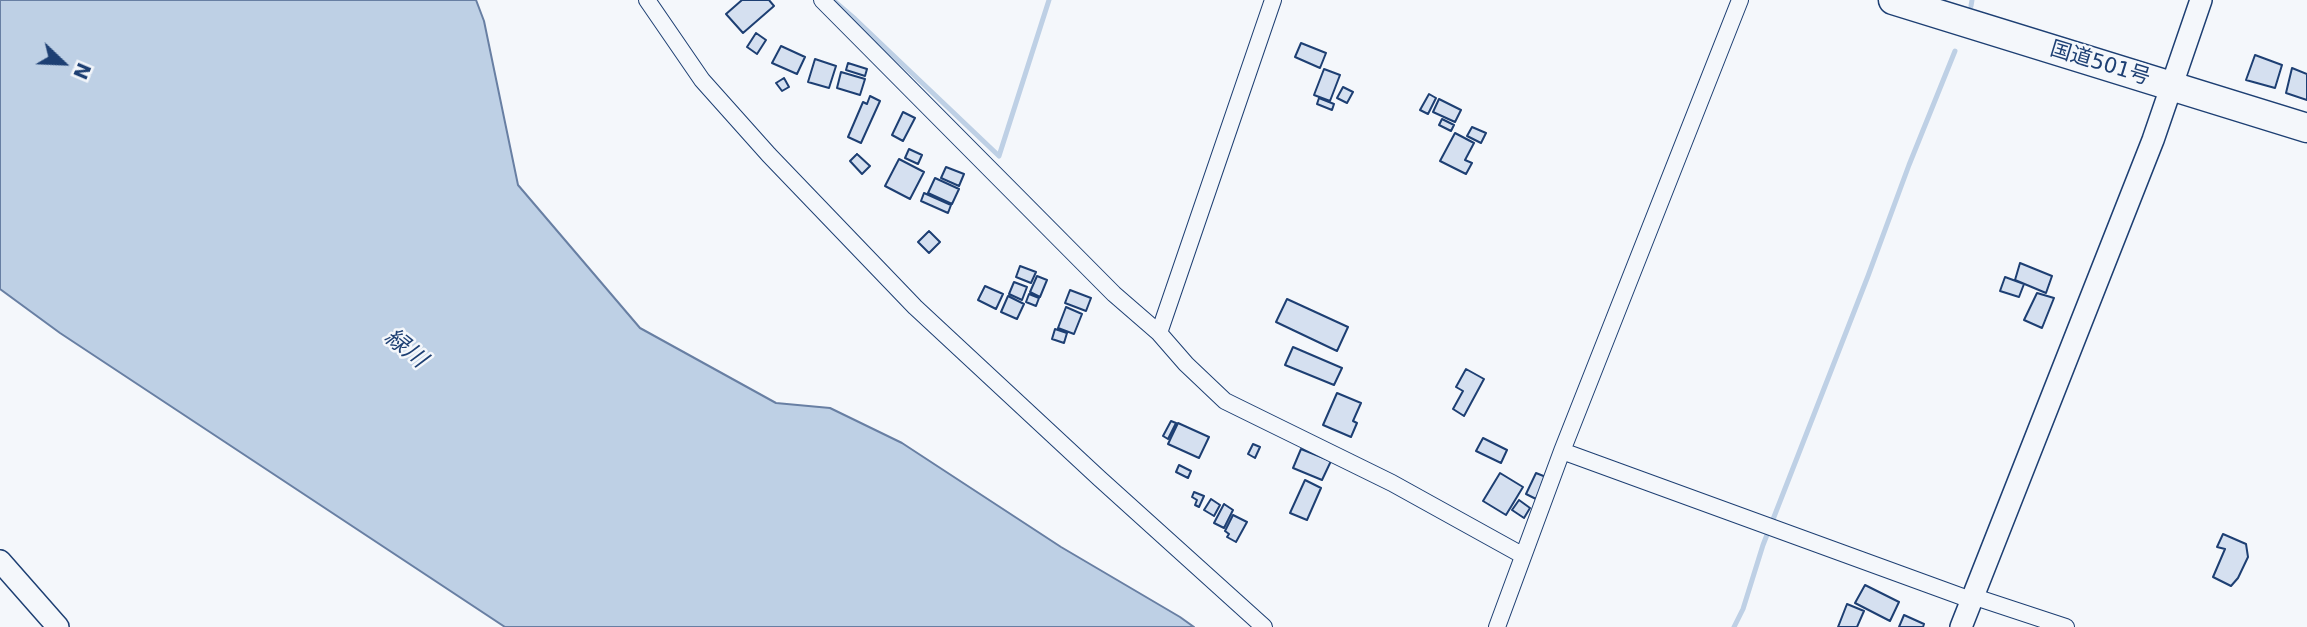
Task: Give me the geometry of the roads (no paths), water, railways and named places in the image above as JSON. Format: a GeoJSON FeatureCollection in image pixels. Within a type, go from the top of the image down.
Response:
{"type":"FeatureCollection","features":[{"type":"Feature","properties":{"kind":"highway","name":"国道501号"},"geometry":{"type":"LineString","coordinates":[[1892,0],[2307,128]]}},
{"type":"Feature","properties":{"kind":"street"},"geometry":{"type":"LineString","coordinates":[[647,0],[702,80],[769,155],[915,307],[1264,627]]}},
{"type":"Feature","properties":{"kind":"street"},"geometry":{"type":"LineString","coordinates":[[822,0],[1114,294],[1159,333],[1186,364],[1225,401],[1392,483],[1522,555]]}},
{"type":"Feature","properties":{"kind":"street"},"geometry":{"type":"LineString","coordinates":[[1159,333],[1273,0]]}},
{"type":"Feature","properties":{"kind":"street"},"geometry":{"type":"LineString","coordinates":[[1497,627],[1562,451],[1740,0]]}},
{"type":"Feature","properties":{"kind":"street"},"geometry":{"type":"LineString","coordinates":[[1961,627],[2173,86],[2201,0]]}},
{"type":"Feature","properties":{"kind":"street"},"geometry":{"type":"LineString","coordinates":[[1562,451],[1971,600],[1979,598],[2066,627]]}},
{"type":"Feature","properties":{"kind":"street"},"geometry":{"type":"LineString","coordinates":[[0,561],[58,627]]}},
{"type":"Feature","properties":{"kind":"water","name":"緑川"},"geometry":{"type":"Polygon","coordinates":[[[0,0],[476,0],[484,21],[518,185],[640,328],[776,403],[830,408],[902,443],[1061,547],[1194,627],[505,627],[60,333],[0,289],[0,0]]]}},
{"type":"Feature","properties":{"kind":"waterway"},"geometry":{"type":"LineString","coordinates":[[833,0],[999,156],[1049,0]]}},
{"type":"Feature","properties":{"kind":"waterway"},"geometry":{"type":"LineString","coordinates":[[1971,6],[1972,0]]}},
{"type":"Feature","properties":{"kind":"waterway"},"geometry":{"type":"LineString","coordinates":[[1734,627],[1743,609],[1763,545],[1955,51]]}}]}
